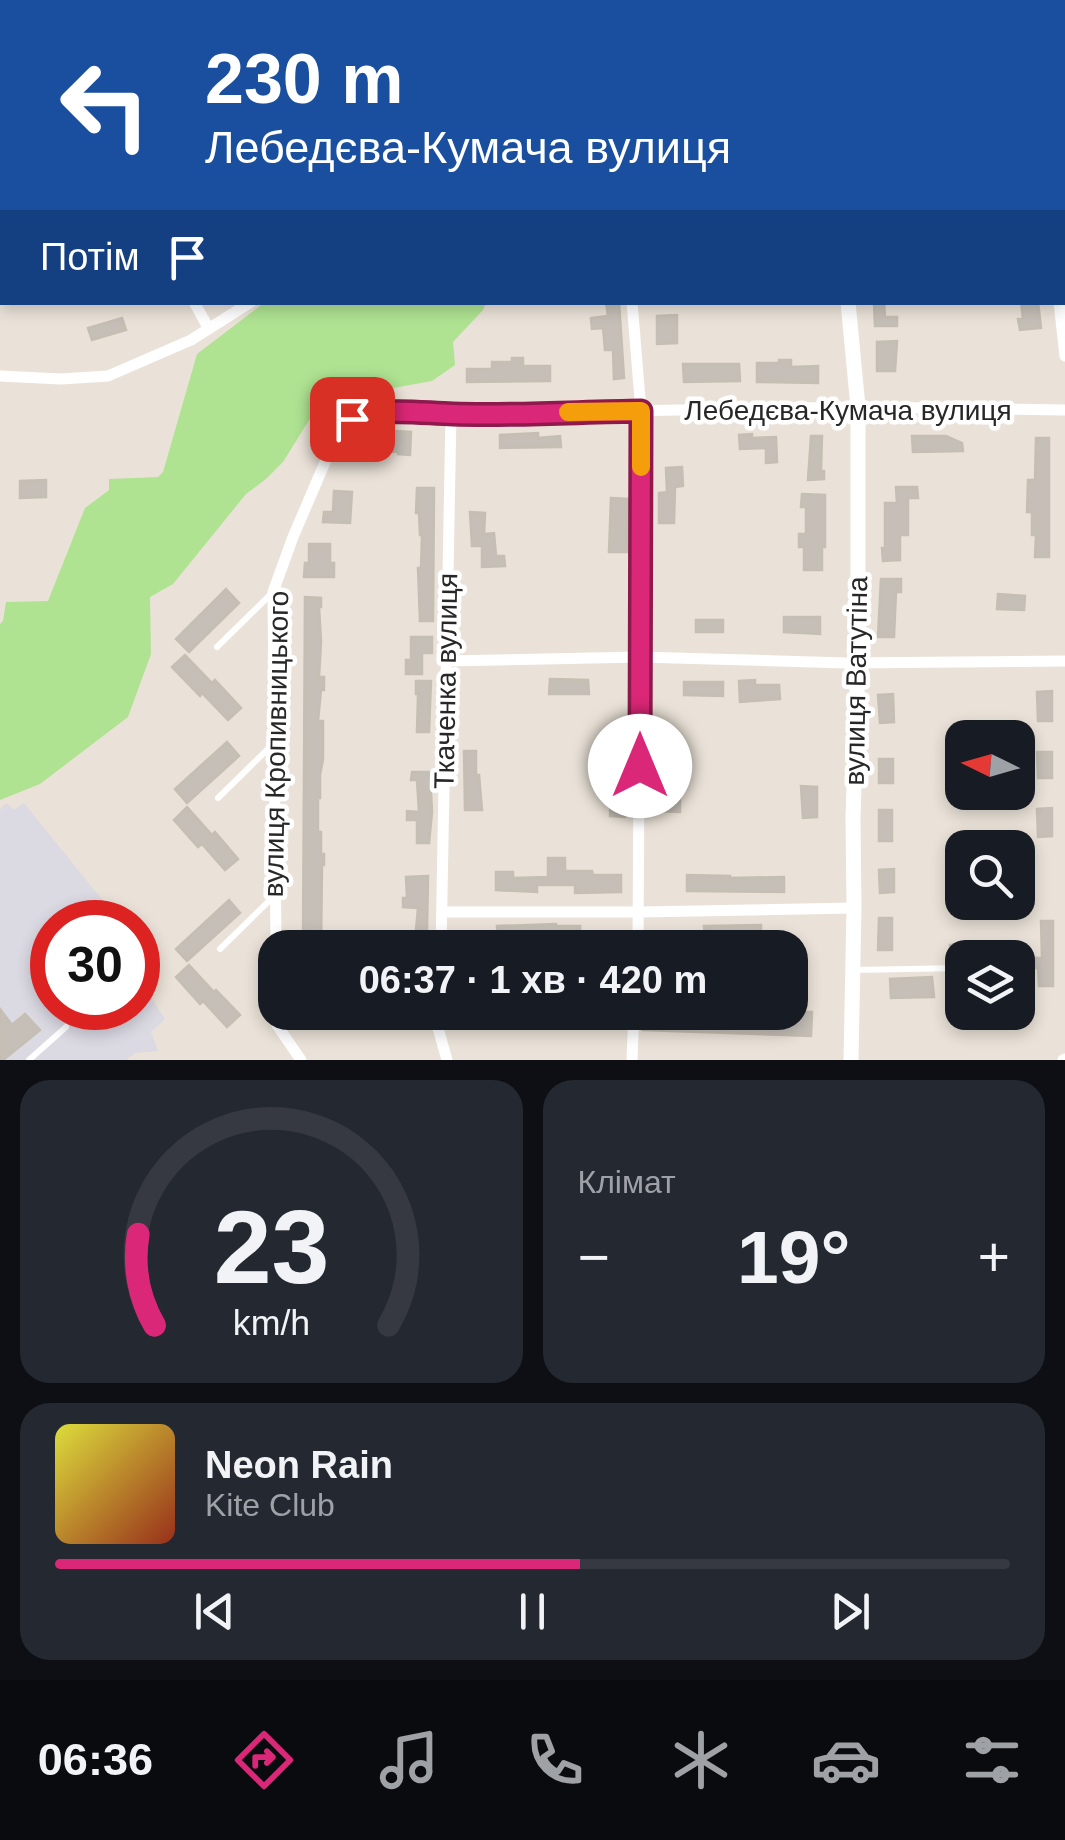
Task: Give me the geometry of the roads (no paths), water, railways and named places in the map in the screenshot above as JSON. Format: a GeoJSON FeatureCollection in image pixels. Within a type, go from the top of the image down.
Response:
{"type":"FeatureCollection","features":[{"type":"Feature","properties":{"kind":"street"},"geometry":{"type":"LineString","coordinates":[[196,305],[210,328]]}},
{"type":"Feature","properties":{"kind":"street"},"geometry":{"type":"LineString","coordinates":[[0,376],[61,380],[108,376],[191,340],[246,305]]}},
{"type":"Feature","properties":{"kind":"street"},"geometry":{"type":"LineString","coordinates":[[632,305],[641,411],[639,930]]}},
{"type":"Feature","properties":{"kind":"street","name":"вулиця Ватутіна"},"geometry":{"type":"LineString","coordinates":[[848,305],[858,407],[851,1060]]}},
{"type":"Feature","properties":{"kind":"street"},"geometry":{"type":"LineString","coordinates":[[1059,305],[1065,356]]}},
{"type":"Feature","properties":{"kind":"street","name":"Лебедєва-Кумача вулиця"},"geometry":{"type":"LineString","coordinates":[[338,432],[352,419],[367,414],[409,410],[450,414],[858,407],[1065,410]]}},
{"type":"Feature","properties":{"kind":"street","name":"Ткаченка вулиця"},"geometry":{"type":"LineString","coordinates":[[442,930],[450,414]]}},
{"type":"Feature","properties":{"kind":"street","name":"вулиця Кропивницького"},"geometry":{"type":"LineString","coordinates":[[275,930],[273,592],[338,432]]}},
{"type":"Feature","properties":{"kind":"street"},"geometry":{"type":"LineString","coordinates":[[446,660],[640,657],[1065,661]]}},
{"type":"Feature","properties":{"kind":"street"},"geometry":{"type":"LineString","coordinates":[[442,912],[854,908]]}},
{"type":"Feature","properties":{"kind":"street"},"geometry":{"type":"LineString","coordinates":[[281,1030],[301,1060]]}},
{"type":"Feature","properties":{"kind":"street"},"geometry":{"type":"LineString","coordinates":[[439,1030],[447,1060]]}},
{"type":"Feature","properties":{"kind":"street"},"geometry":{"type":"LineString","coordinates":[[632,1060],[633,1030]]}},
{"type":"Feature","properties":{"kind":"lane"},"geometry":{"type":"LineString","coordinates":[[217,647],[273,592]]}},
{"type":"Feature","properties":{"kind":"lane"},"geometry":{"type":"LineString","coordinates":[[218,798],[274,744]]}},
{"type":"Feature","properties":{"kind":"lane"},"geometry":{"type":"LineString","coordinates":[[220,948],[274,896]]}},
{"type":"Feature","properties":{"kind":"lane"},"geometry":{"type":"LineString","coordinates":[[852,970],[945,968]]}},
{"type":"Feature","properties":{"kind":"lane"},"geometry":{"type":"LineString","coordinates":[[29,1060],[63,1030]]}}]}
